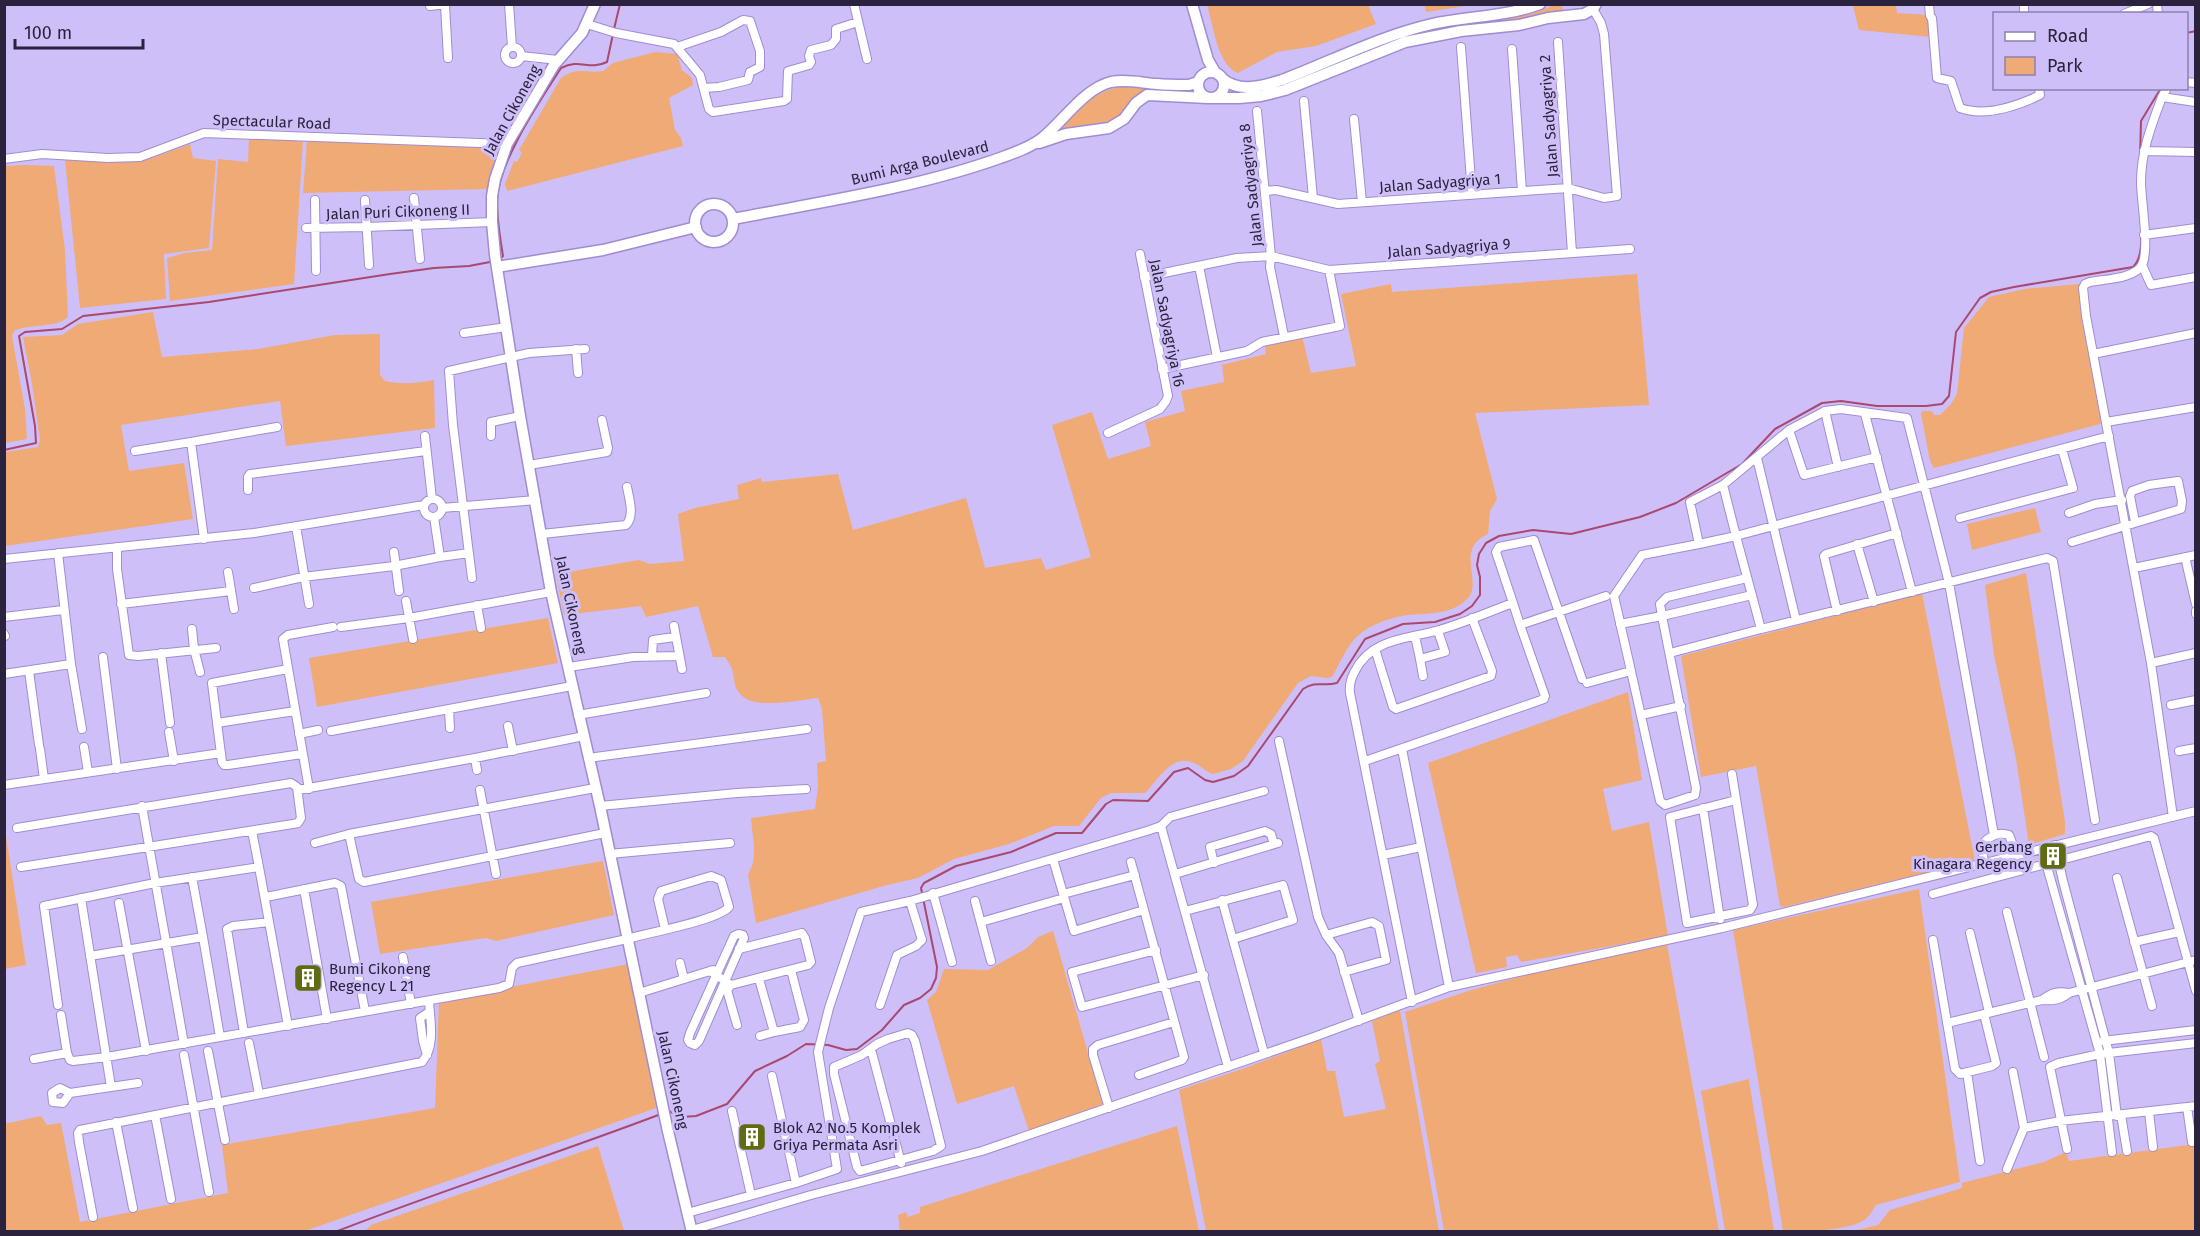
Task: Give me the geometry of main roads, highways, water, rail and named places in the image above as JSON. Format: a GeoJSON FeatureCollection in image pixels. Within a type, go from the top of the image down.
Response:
{"type":"FeatureCollection","features":[{"type":"Feature","properties":{"kind":"waterway"},"geometry":{"type":"LineString","coordinates":[[614,29],[620,4]]}},
{"type":"Feature","properties":{"kind":"waterway"},"geometry":{"type":"LineString","coordinates":[[2188,33],[2196,31]]}},
{"type":"Feature","properties":{"kind":"waterway"},"geometry":{"type":"LineString","coordinates":[[500,259],[503,256],[497,201],[499,185],[512,150],[561,68],[574,64],[595,65],[607,62],[613,34]]}},
{"type":"Feature","properties":{"kind":"waterway"},"geometry":{"type":"LineString","coordinates":[[2140,158],[2141,121],[2160,90]]}},
{"type":"Feature","properties":{"kind":"waterway"},"geometry":{"type":"LineString","coordinates":[[669,1111],[681,1117],[696,1116],[727,1104],[755,1071],[806,1044],[828,1045],[846,1050],[857,1049],[882,1030],[904,1005],[920,998],[931,989],[936,978],[937,967],[921,888],[924,883],[956,866],[1011,852],[1056,833],[1082,833],[1106,804],[1113,800],[1148,801],[1174,772],[1188,768],[1205,780],[1213,782],[1234,776],[1248,766],[1303,689],[1316,684],[1337,683],[1365,639],[1403,624],[1435,622],[1460,614],[1472,606],[1480,595],[1477,565],[1479,554],[1486,543],[1499,536],[1533,530],[1571,534],[1640,517],[1676,503],[1742,464],[1775,429],[1822,403],[1841,401],[1877,406],[1942,404],[1949,396],[1956,332],[1980,298],[1991,292],[2014,287],[2133,267],[2140,253],[2141,226]]}},
{"type":"Feature","properties":{"kind":"waterway"},"geometry":{"type":"LineString","coordinates":[[4,450],[36,443],[19,336],[25,332],[62,329],[83,316],[209,302],[390,274],[490,262]]}},
{"type":"Feature","properties":{"kind":"waterway"},"geometry":{"type":"LineString","coordinates":[[335,1232],[661,1114]]}},
{"type":"Feature","properties":{"kind":"place","name":"Gerbang Kinagara Regency"},"geometry":{"type":"Point","coordinates":[2053,856]}},
{"type":"Feature","properties":{"kind":"place","name":"Bumi Cikoneng Regency L 21"},"geometry":{"type":"Point","coordinates":[308,978]}},
{"type":"Feature","properties":{"kind":"place","name":"Blok A2 No.5 Komplek Griya Permata Asri"},"geometry":{"type":"Point","coordinates":[752,1137]}}]}
